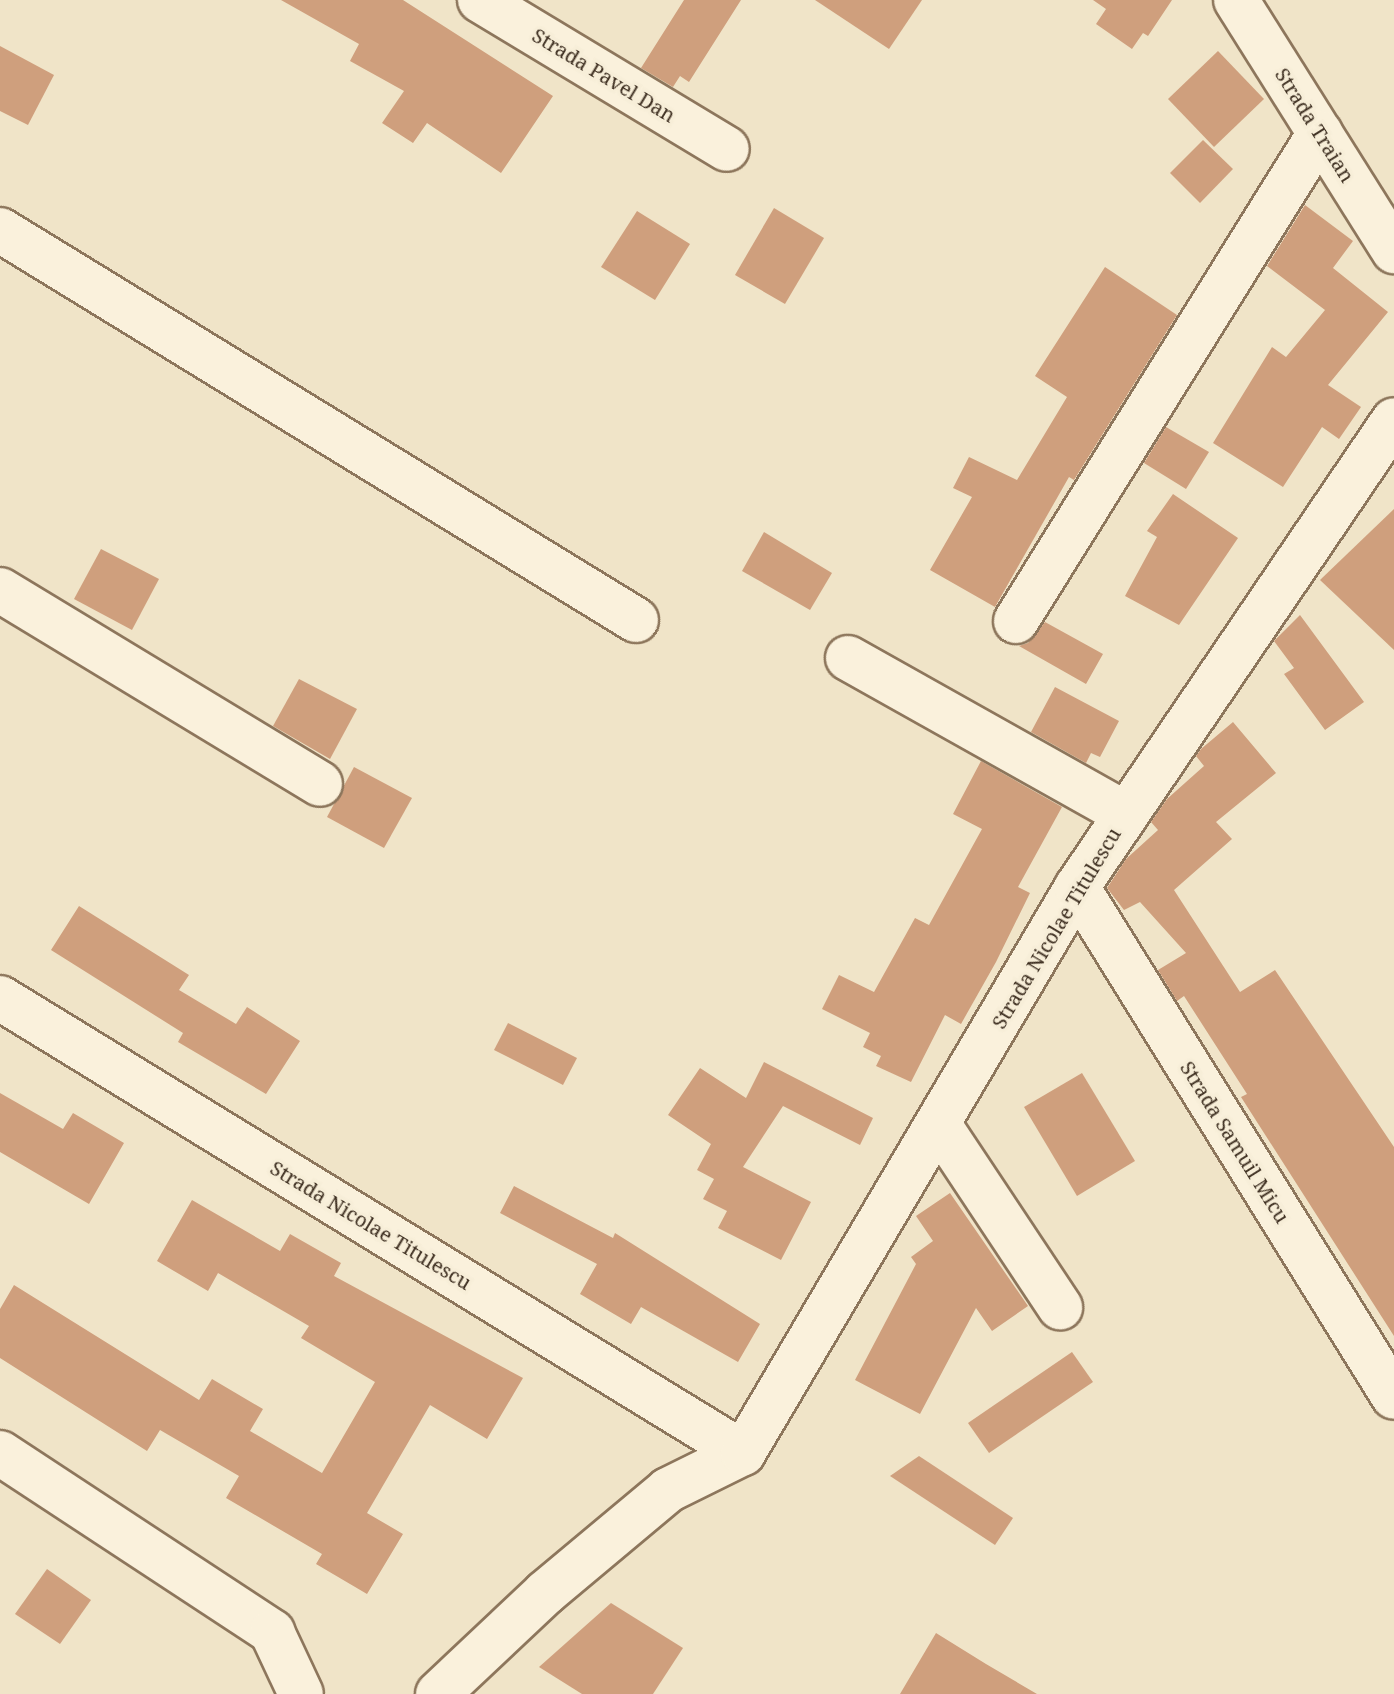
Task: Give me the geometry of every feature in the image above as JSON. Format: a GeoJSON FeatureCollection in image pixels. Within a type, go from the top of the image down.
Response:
{"type":"FeatureCollection","features":[{"type":"Feature","properties":{"kind":"street","name":"Strada Pavel Dan"},"geometry":{"type":"LineString","coordinates":[[480,0],[727,149]]}},
{"type":"Feature","properties":{"kind":"street","name":"Strada Traian"},"geometry":{"type":"LineString","coordinates":[[1236,0],[1394,251]]}},
{"type":"Feature","properties":{"kind":"street"},"geometry":{"type":"LineString","coordinates":[[1016,621],[1320,133]]}},
{"type":"Feature","properties":{"kind":"street"},"geometry":{"type":"LineString","coordinates":[[0,230],[636,620]]}},
{"type":"Feature","properties":{"kind":"street","name":"Strada Nicolae Titulescu"},"geometry":{"type":"LineString","coordinates":[[0,998],[743,1453],[1077,887],[1394,420]]}},
{"type":"Feature","properties":{"kind":"street"},"geometry":{"type":"LineString","coordinates":[[0,590],[320,784]]}},
{"type":"Feature","properties":{"kind":"street"},"geometry":{"type":"LineString","coordinates":[[848,658],[1126,814]]}},
{"type":"Feature","properties":{"kind":"street","name":"Strada Samuil Micu"},"geometry":{"type":"LineString","coordinates":[[1077,887],[1394,1397]]}},
{"type":"Feature","properties":{"kind":"street"},"geometry":{"type":"LineString","coordinates":[[939,1125],[1060,1307]]}},
{"type":"Feature","properties":{"kind":"street"},"geometry":{"type":"LineString","coordinates":[[0,1453],[272,1632],[301,1694]]}},
{"type":"Feature","properties":{"kind":"street"},"geometry":{"type":"LineString","coordinates":[[438,1694],[545,1593],[668,1490],[743,1453]]}},
{"type":"Feature","properties":{"kind":"building"},"geometry":{"type":"Polygon","coordinates":[[[281,0],[403,0],[553,96],[501,173],[427,123],[413,143],[382,123],[404,91],[350,61],[359,44],[281,0]]]}},
{"type":"Feature","properties":{"kind":"building"},"geometry":{"type":"Polygon","coordinates":[[[684,0],[741,0],[689,82],[680,76],[673,87],[641,68],[684,0]]]}},
{"type":"Feature","properties":{"kind":"building"},"geometry":{"type":"Polygon","coordinates":[[[815,0],[922,0],[889,49],[815,0]]]}},
{"type":"Feature","properties":{"kind":"building"},"geometry":{"type":"Polygon","coordinates":[[[1093,0],[1172,0],[1148,36],[1143,33],[1132,49],[1096,24],[1106,9],[1093,0]]]}},
{"type":"Feature","properties":{"kind":"building"},"geometry":{"type":"Polygon","coordinates":[[[0,46],[54,75],[28,125],[0,111],[0,46]]]}},
{"type":"Feature","properties":{"kind":"building"},"geometry":{"type":"Polygon","coordinates":[[[1218,51],[1264,99],[1214,147],[1168,99],[1218,51]]]}},
{"type":"Feature","properties":{"kind":"building"},"geometry":{"type":"Polygon","coordinates":[[[1203,140],[1233,169],[1200,203],[1170,173],[1203,140]]]}},
{"type":"Feature","properties":{"kind":"building"},"geometry":{"type":"Polygon","coordinates":[[[1305,205],[1353,241],[1333,268],[1388,312],[1328,385],[1361,407],[1339,439],[1322,427],[1283,487],[1213,443],[1272,347],[1286,357],[1325,310],[1267,266],[1305,205]]]}},
{"type":"Feature","properties":{"kind":"building"},"geometry":{"type":"Polygon","coordinates":[[[774,208],[824,238],[785,304],[735,275],[774,208]]]}},
{"type":"Feature","properties":{"kind":"building"},"geometry":{"type":"Polygon","coordinates":[[[637,211],[690,244],[655,300],[601,267],[637,211]]]}},
{"type":"Feature","properties":{"kind":"building"},"geometry":{"type":"Polygon","coordinates":[[[1105,267],[1177,315],[1074,480],[1069,477],[995,607],[930,570],[972,497],[953,488],[969,457],[1017,480],[1067,397],[1035,376],[1105,267]]]}},
{"type":"Feature","properties":{"kind":"building"},"geometry":{"type":"Polygon","coordinates":[[[1166,427],[1209,452],[1186,489],[1144,463],[1166,427]]]}},
{"type":"Feature","properties":{"kind":"building"},"geometry":{"type":"Polygon","coordinates":[[[1173,494],[1238,538],[1179,625],[1125,596],[1157,537],[1147,531],[1173,494]]]}},
{"type":"Feature","properties":{"kind":"building"},"geometry":{"type":"Polygon","coordinates":[[[1394,509],[1394,650],[1320,580],[1394,509]]]}},
{"type":"Feature","properties":{"kind":"building"},"geometry":{"type":"Polygon","coordinates":[[[764,532],[832,573],[810,610],[742,571],[764,532]]]}},
{"type":"Feature","properties":{"kind":"building"},"geometry":{"type":"Polygon","coordinates":[[[101,549],[159,579],[132,630],[74,599],[101,549]]]}},
{"type":"Feature","properties":{"kind":"building"},"geometry":{"type":"Polygon","coordinates":[[[1300,615],[1364,702],[1325,730],[1284,674],[1294,668],[1274,641],[1300,615]]]}},
{"type":"Feature","properties":{"kind":"building"},"geometry":{"type":"Polygon","coordinates":[[[1045,622],[1103,654],[1086,684],[1019,646],[1028,643],[1045,622]]]}},
{"type":"Feature","properties":{"kind":"building"},"geometry":{"type":"Polygon","coordinates":[[[299,679],[357,709],[330,759],[273,726],[299,679]]]}},
{"type":"Feature","properties":{"kind":"building"},"geometry":{"type":"Polygon","coordinates":[[[1055,687],[1119,721],[1100,757],[1091,753],[1086,763],[1031,732],[1055,687]]]}},
{"type":"Feature","properties":{"kind":"building"},"geometry":{"type":"Polygon","coordinates":[[[1233,722],[1276,773],[1216,822],[1232,839],[1174,890],[1240,992],[1275,970],[1394,1147],[1394,1336],[1241,1097],[1247,1094],[1184,996],[1177,1001],[1158,970],[1186,953],[1140,902],[1124,910],[1107,888],[1126,859],[1158,830],[1151,822],[1167,799],[1204,766],[1196,756],[1201,749],[1233,722]]]}},
{"type":"Feature","properties":{"kind":"building"},"geometry":{"type":"Polygon","coordinates":[[[981,761],[1062,807],[1018,887],[1030,893],[996,962],[961,1024],[945,1015],[911,1082],[876,1066],[881,1056],[863,1047],[870,1033],[822,1009],[839,975],[874,992],[915,918],[929,925],[982,829],[953,814],[981,761]]]}},
{"type":"Feature","properties":{"kind":"building"},"geometry":{"type":"Polygon","coordinates":[[[354,767],[412,798],[384,848],[327,817],[354,767]]]}},
{"type":"Feature","properties":{"kind":"building"},"geometry":{"type":"Polygon","coordinates":[[[79,906],[189,975],[179,990],[236,1024],[247,1007],[300,1041],[266,1094],[178,1042],[183,1033],[51,950],[79,906]]]}},
{"type":"Feature","properties":{"kind":"building"},"geometry":{"type":"Polygon","coordinates":[[[508,1023],[577,1058],[563,1085],[494,1050],[508,1023]]]}},
{"type":"Feature","properties":{"kind":"building"},"geometry":{"type":"Polygon","coordinates":[[[764,1062],[873,1118],[860,1145],[783,1106],[743,1167],[811,1202],[781,1260],[718,1228],[727,1211],[703,1199],[714,1179],[697,1170],[711,1144],[668,1115],[700,1068],[746,1098],[764,1062]]]}},
{"type":"Feature","properties":{"kind":"building"},"geometry":{"type":"Polygon","coordinates":[[[1082,1073],[1135,1161],[1077,1196],[1024,1107],[1082,1073]]]}},
{"type":"Feature","properties":{"kind":"building"},"geometry":{"type":"Polygon","coordinates":[[[0,1093],[63,1129],[73,1113],[124,1143],[89,1204],[0,1152],[0,1093]]]}},
{"type":"Feature","properties":{"kind":"building"},"geometry":{"type":"Polygon","coordinates":[[[514,1186],[613,1238],[615,1233],[760,1324],[738,1362],[641,1307],[631,1324],[580,1294],[597,1264],[500,1213],[514,1186]]]}},
{"type":"Feature","properties":{"kind":"building"},"geometry":{"type":"Polygon","coordinates":[[[950,1193],[1028,1306],[992,1331],[976,1308],[920,1414],[855,1380],[916,1264],[911,1257],[933,1241],[916,1216],[950,1193]]]}},
{"type":"Feature","properties":{"kind":"building"},"geometry":{"type":"Polygon","coordinates":[[[192,1200],[280,1251],[290,1234],[341,1263],[334,1276],[523,1378],[487,1439],[430,1405],[367,1513],[403,1534],[367,1594],[316,1564],[322,1554],[226,1498],[239,1476],[160,1430],[147,1451],[0,1358],[0,1309],[14,1285],[199,1400],[212,1379],[263,1409],[250,1431],[322,1473],[375,1382],[301,1338],[309,1326],[218,1273],[208,1291],[157,1261],[192,1200]]]}},
{"type":"Feature","properties":{"kind":"building"},"geometry":{"type":"Polygon","coordinates":[[[1072,1352],[1093,1382],[989,1453],[968,1423],[1072,1352]]]}},
{"type":"Feature","properties":{"kind":"building"},"geometry":{"type":"Polygon","coordinates":[[[919,1456],[1013,1518],[995,1545],[890,1476],[919,1456]]]}},
{"type":"Feature","properties":{"kind":"building"},"geometry":{"type":"Polygon","coordinates":[[[47,1569],[91,1600],[60,1644],[15,1614],[47,1569]]]}},
{"type":"Feature","properties":{"kind":"building"},"geometry":{"type":"Polygon","coordinates":[[[611,1603],[683,1648],[653,1694],[582,1694],[539,1667],[611,1603]]]}},
{"type":"Feature","properties":{"kind":"building"},"geometry":{"type":"Polygon","coordinates":[[[936,1633],[986,1664],[1037,1694],[900,1694],[936,1633]]]}}]}
